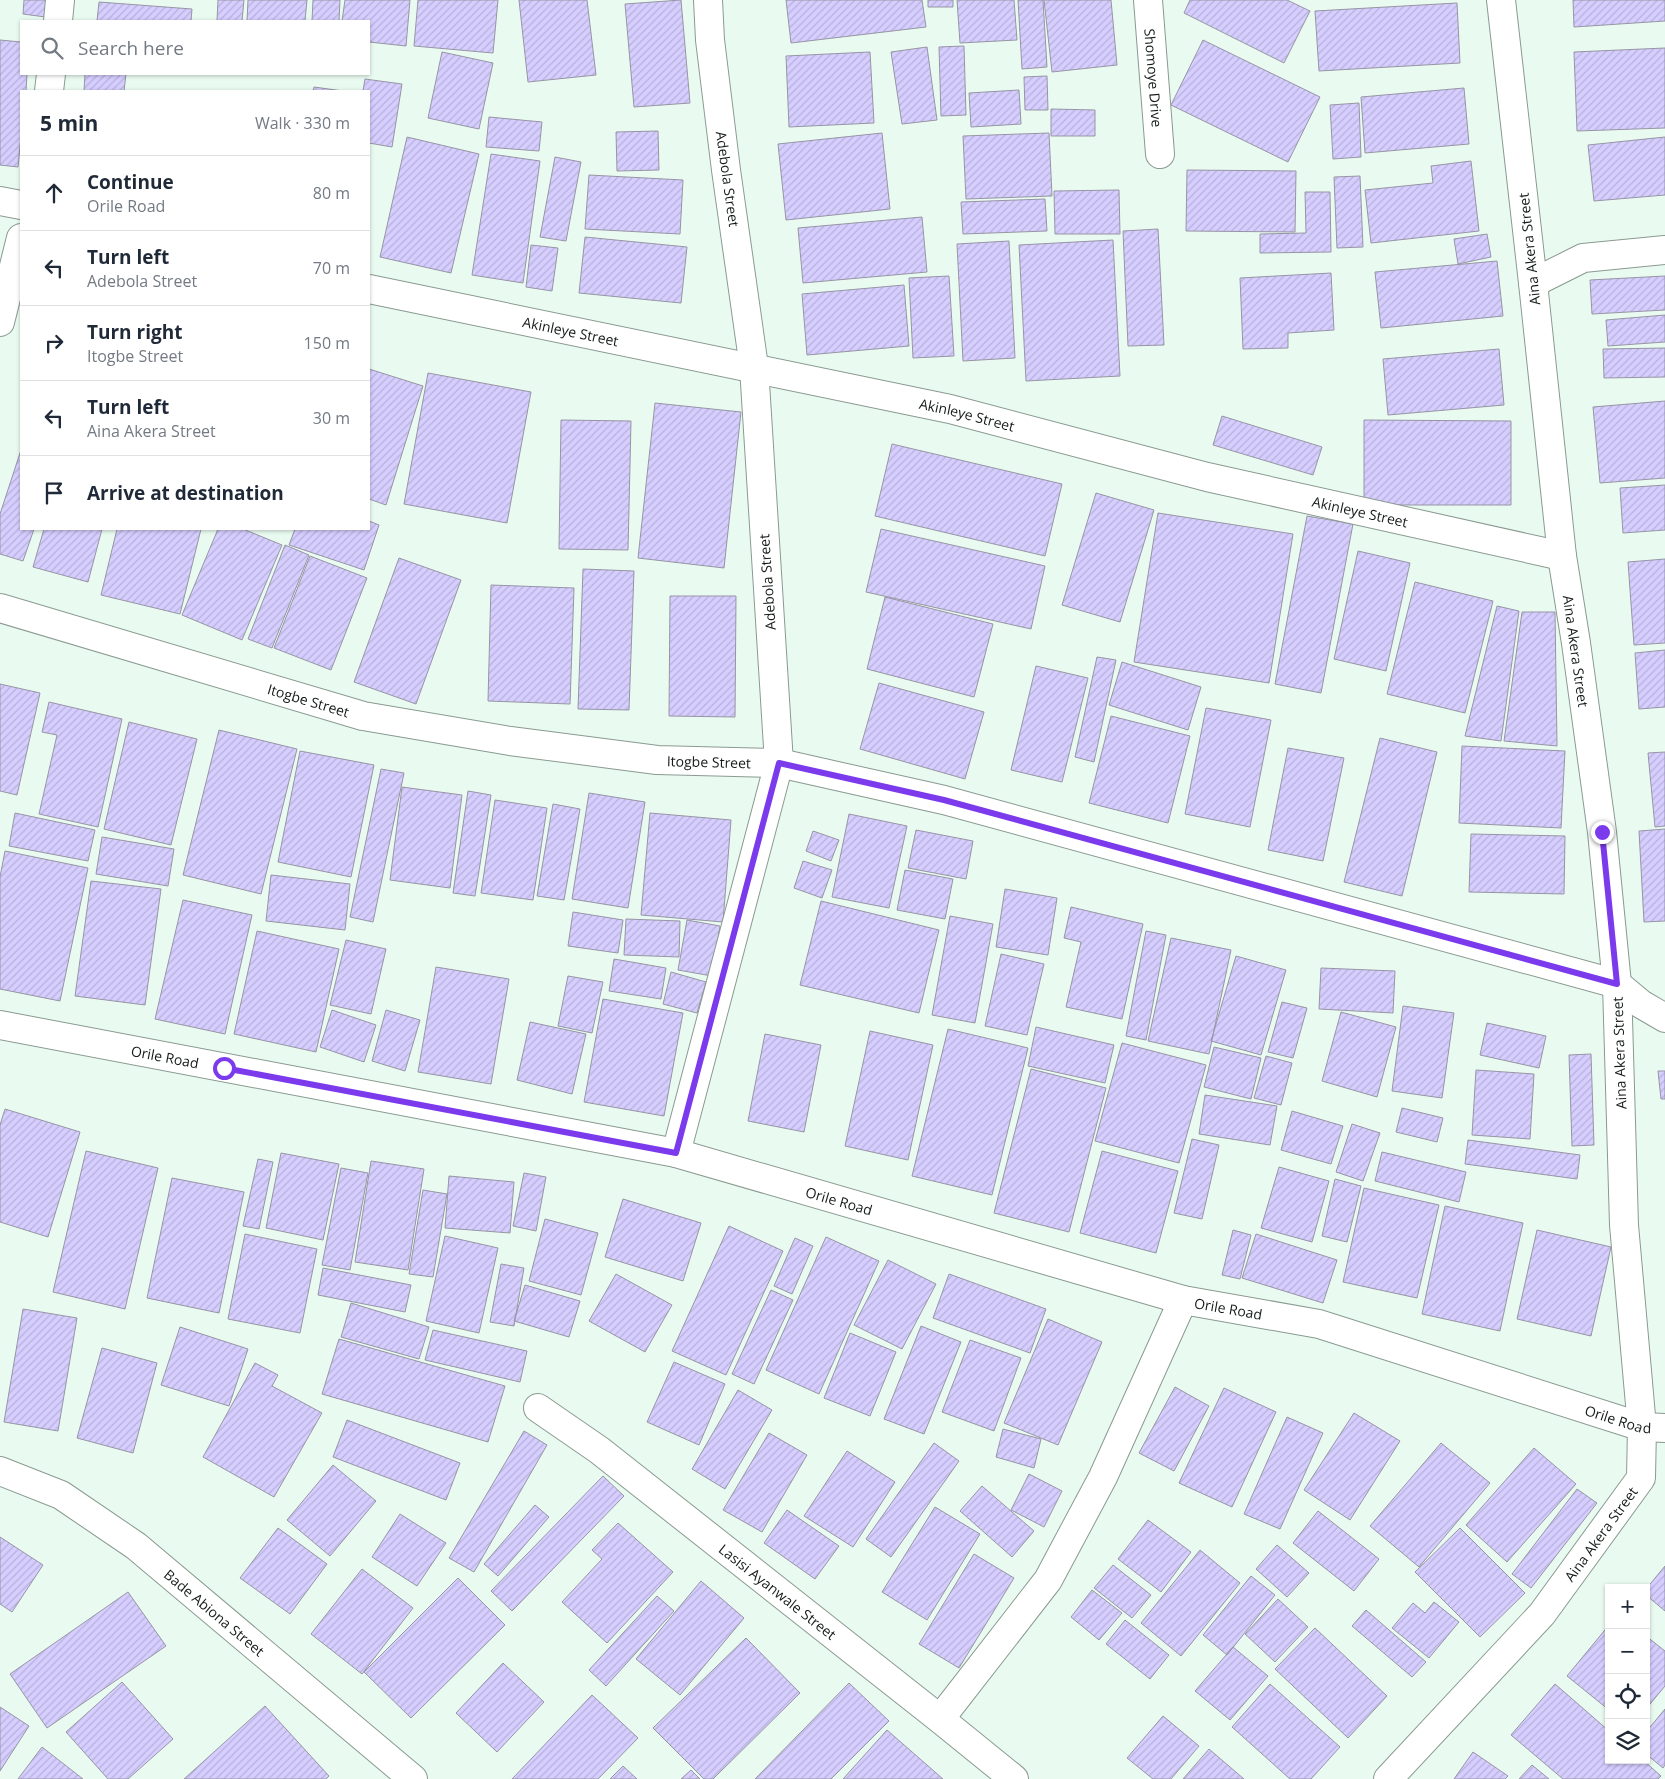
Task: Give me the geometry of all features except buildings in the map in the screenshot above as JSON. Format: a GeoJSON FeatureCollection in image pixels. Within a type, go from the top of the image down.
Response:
{"type":"FeatureCollection","features":[{"type":"Feature","properties":{"kind":"street"},"geometry":{"type":"LineString","coordinates":[[58,20],[60,0]]}},
{"type":"Feature","properties":{"kind":"street","name":"Adebola Street"},"geometry":{"type":"LineString","coordinates":[[676,1153],[779,763],[754,367],[726,170],[710,40],[708,0]]}},
{"type":"Feature","properties":{"kind":"street","name":"Shomoye Drive"},"geometry":{"type":"LineString","coordinates":[[1148,0],[1160,154]]}},
{"type":"Feature","properties":{"kind":"street","name":"Aina Akera Street"},"geometry":{"type":"LineString","coordinates":[[1388,1779],[1542,1614],[1641,1478],[1654,1427],[1624,1225],[1617,984],[1602,832],[1562,556],[1501,0]]}},
{"type":"Feature","properties":{"kind":"street"},"geometry":{"type":"LineString","coordinates":[[49,90],[51,75]]}},
{"type":"Feature","properties":{"kind":"street"},"geometry":{"type":"LineString","coordinates":[[0,200],[20,205]]}},
{"type":"Feature","properties":{"kind":"street"},"geometry":{"type":"LineString","coordinates":[[0,322],[20,242]]}},
{"type":"Feature","properties":{"kind":"street"},"geometry":{"type":"LineString","coordinates":[[1533,283],[1583,258],[1665,250]]}},
{"type":"Feature","properties":{"kind":"street","name":"Akinleye Street"},"geometry":{"type":"LineString","coordinates":[[370,289],[950,409],[1207,477],[1562,556]]}},
{"type":"Feature","properties":{"kind":"street","name":"Itogbe Street"},"geometry":{"type":"LineString","coordinates":[[0,608],[363,716],[510,741],[657,760],[779,763],[944,800],[1617,984],[1641,1004],[1665,1018]]}},
{"type":"Feature","properties":{"kind":"street","name":"Orile Road"},"geometry":{"type":"LineString","coordinates":[[0,1024],[676,1153],[1183,1300],[1319,1324],[1654,1427]]}},
{"type":"Feature","properties":{"kind":"street"},"geometry":{"type":"LineString","coordinates":[[940,1719],[1048,1580],[1103,1477],[1183,1300]]}},
{"type":"Feature","properties":{"kind":"street","name":"Lasisi Ayanwale Street"},"geometry":{"type":"LineString","coordinates":[[538,1408],[600,1450],[1014,1779]]}},
{"type":"Feature","properties":{"kind":"street","name":"Bade Abiona Street"},"geometry":{"type":"LineString","coordinates":[[0,1471],[61,1495],[136,1546],[413,1779]]}},
{"type":"Feature","properties":{"kind":"route"},"geometry":{"type":"LineString","coordinates":[[224,1068],[676,1153],[779,763],[944,800],[1617,984],[1602,832]]}}]}
